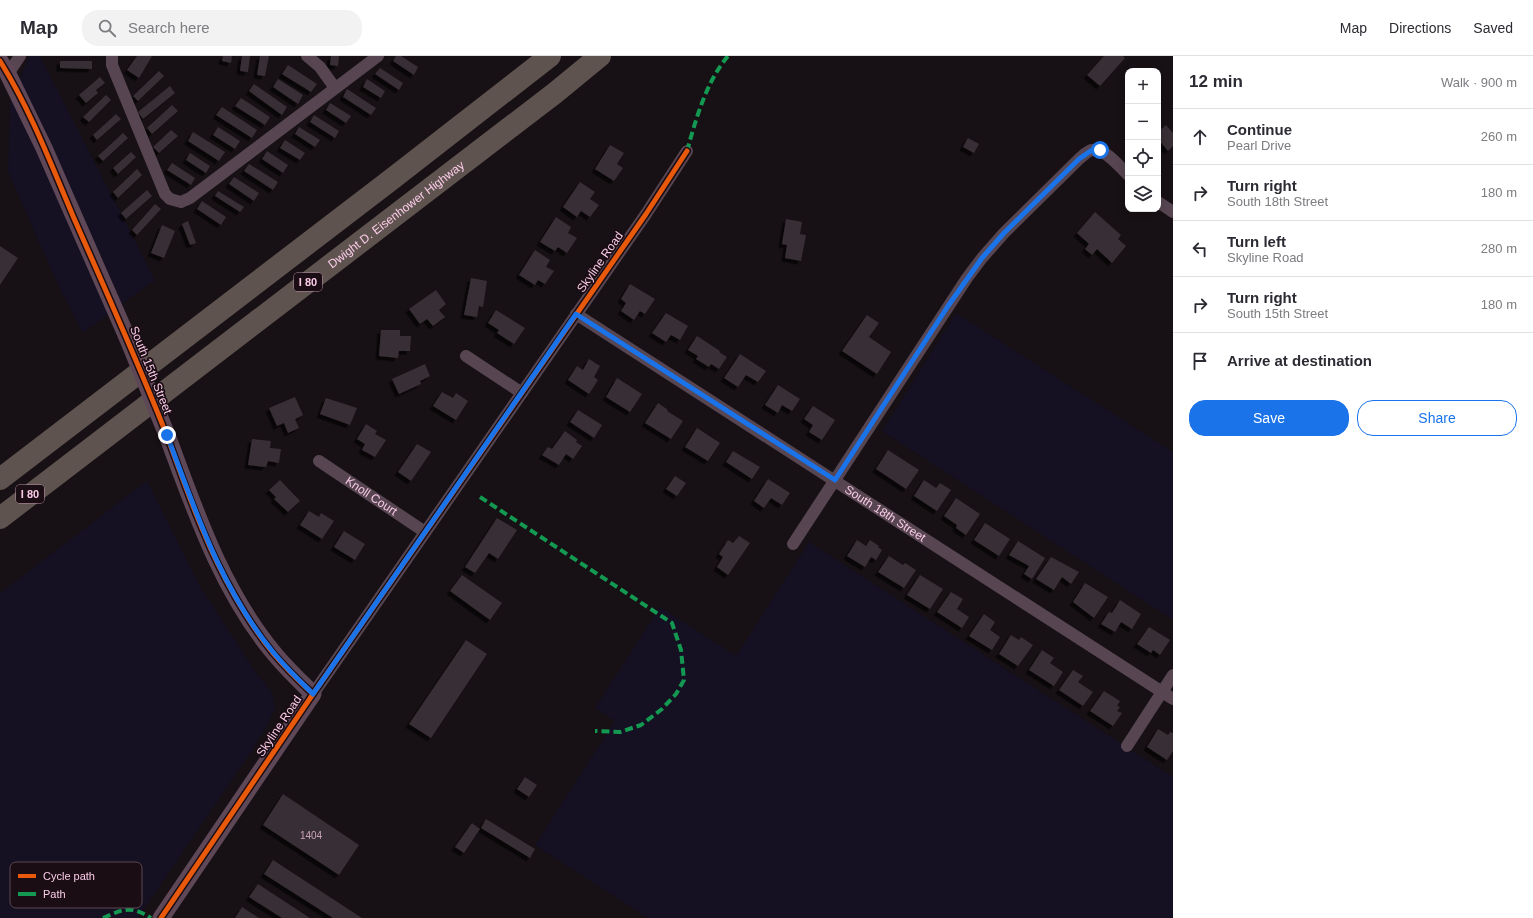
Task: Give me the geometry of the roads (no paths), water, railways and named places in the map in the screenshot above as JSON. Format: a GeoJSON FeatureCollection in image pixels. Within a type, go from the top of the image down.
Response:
{"type":"FeatureCollection","features":[{"type":"Feature","properties":{"kind":"highway","name":"I 80"},"geometry":{"type":"LineString","coordinates":[[0,479],[550,56]]}},
{"type":"Feature","properties":{"kind":"highway","name":"Dwight D. Eisenhower Highway"},"geometry":{"type":"LineString","coordinates":[[0,518],[549,98],[600,56]]}},
{"type":"Feature","properties":{"kind":"main road","name":"South 15th Street"},"geometry":{"type":"LineString","coordinates":[[4,68],[44,148],[127,337],[167,435],[204,534],[240,605],[272,652],[313,694]]}},
{"type":"Feature","properties":{"kind":"main road","name":"Skyline Road"},"geometry":{"type":"LineString","coordinates":[[161,918],[313,694]]}},
{"type":"Feature","properties":{"kind":"street"},"geometry":{"type":"LineString","coordinates":[[4,68],[20,56]]}},
{"type":"Feature","properties":{"kind":"street"},"geometry":{"type":"LineString","coordinates":[[112,56],[112,65],[165,194],[170,199],[181,202],[190,198],[378,56]]}},
{"type":"Feature","properties":{"kind":"street"},"geometry":{"type":"LineString","coordinates":[[307,56],[320,67],[335,88]]}},
{"type":"Feature","properties":{"kind":"street"},"geometry":{"type":"LineString","coordinates":[[793,544],[948,306],[982,258],[1004,233],[1079,159],[1092,150],[1100,150],[1125,172]]}},
{"type":"Feature","properties":{"kind":"street","name":"Skyline Road"},"geometry":{"type":"LineString","coordinates":[[313,694],[646,214],[688,151]]}},
{"type":"Feature","properties":{"kind":"street"},"geometry":{"type":"LineString","coordinates":[[1161,204],[1173,212]]}},
{"type":"Feature","properties":{"kind":"street","name":"South 18th Street"},"geometry":{"type":"LineString","coordinates":[[576,314],[1173,699]]}},
{"type":"Feature","properties":{"kind":"street"},"geometry":{"type":"LineString","coordinates":[[466,356],[522,393]]}},
{"type":"Feature","properties":{"kind":"street","name":"Knoll Court"},"geometry":{"type":"LineString","coordinates":[[318,460],[425,532]]}},
{"type":"Feature","properties":{"kind":"street"},"geometry":{"type":"LineString","coordinates":[[1127,746],[1173,675]]}}]}
